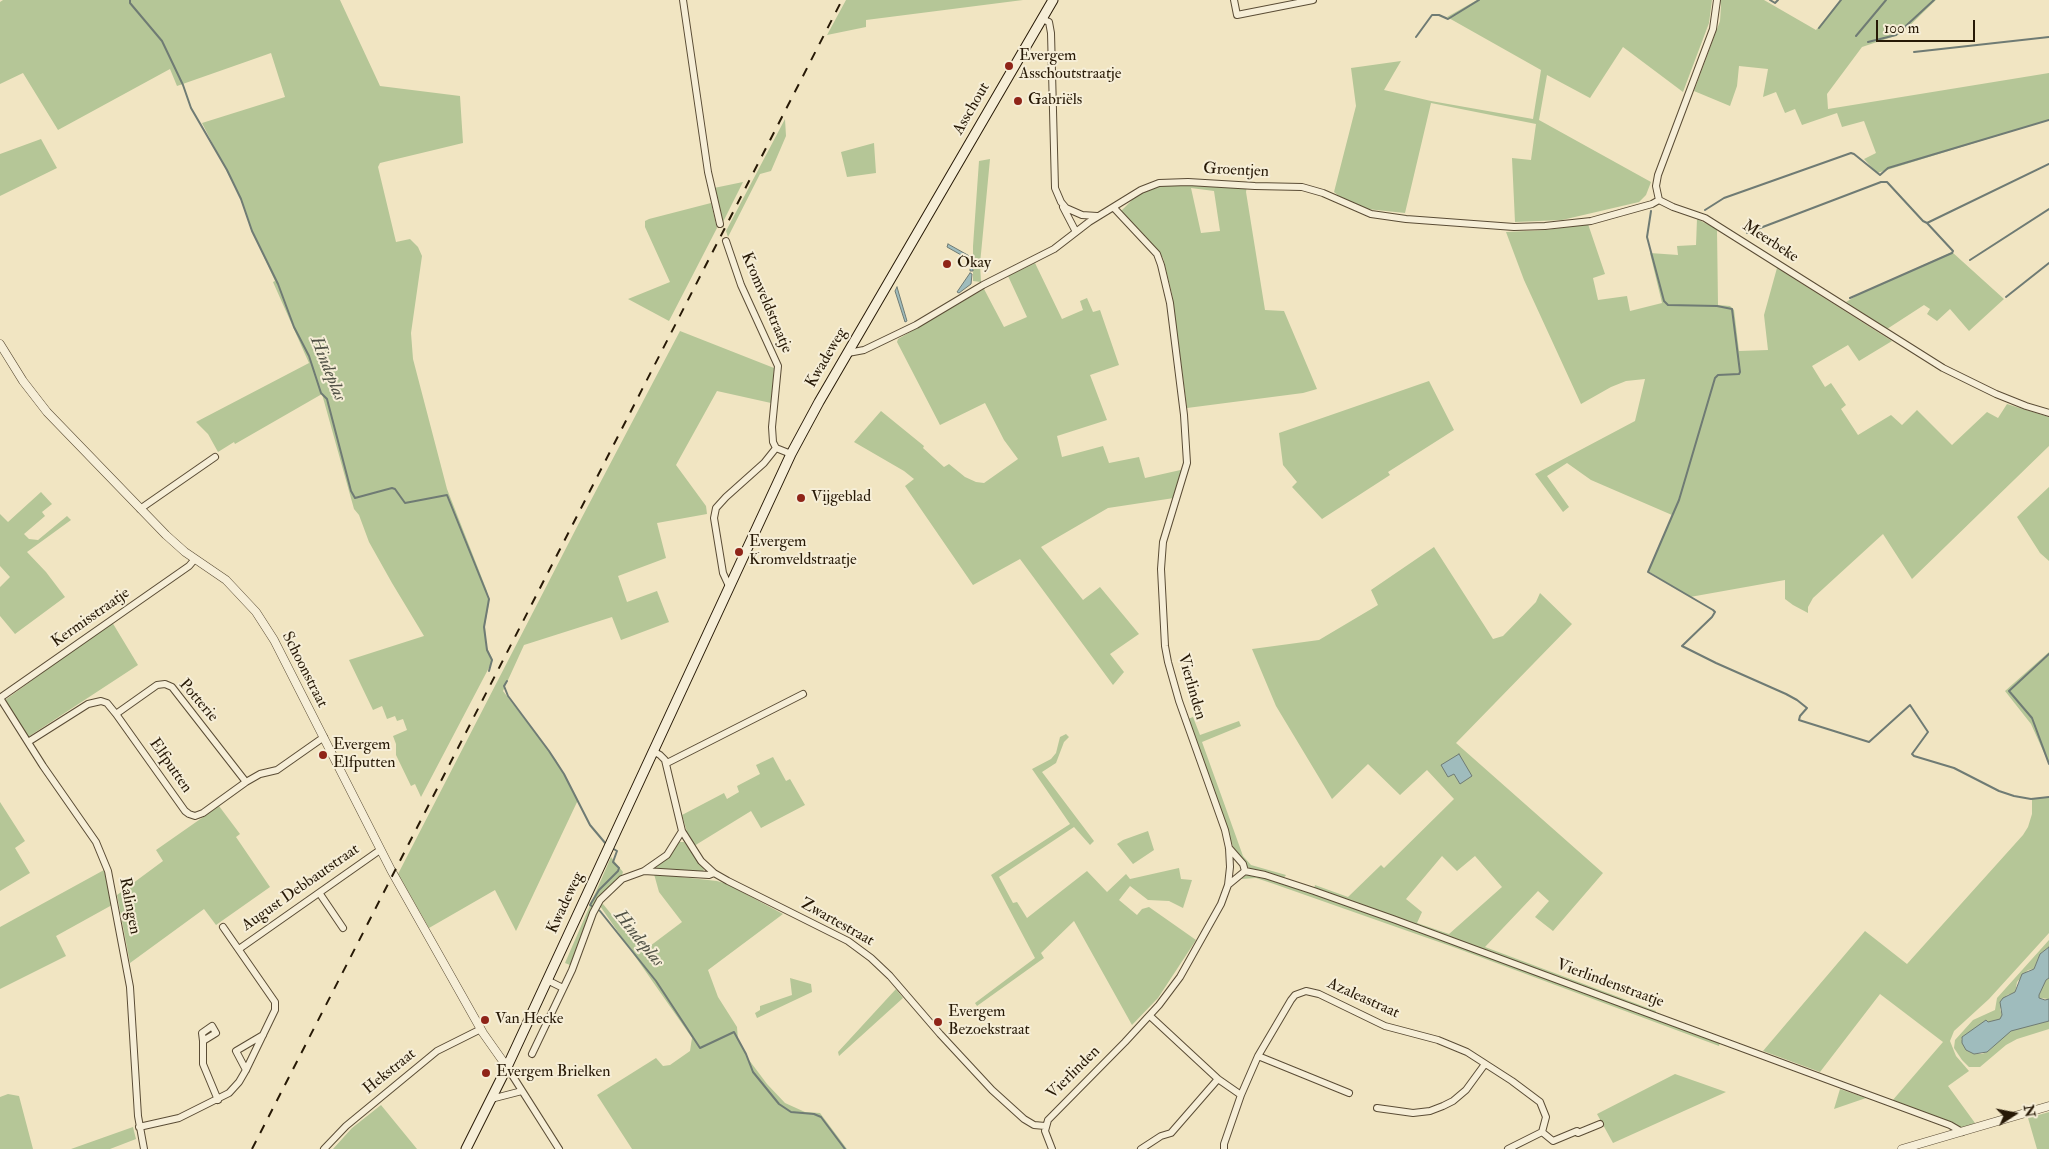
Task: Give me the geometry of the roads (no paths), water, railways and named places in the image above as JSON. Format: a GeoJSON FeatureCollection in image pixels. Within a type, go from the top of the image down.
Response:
{"type":"FeatureCollection","features":[{"type":"Feature","properties":{"kind":"main road","name":"Asschout"},"geometry":{"type":"LineString","coordinates":[[964,153],[1042,19],[1050,1]]}},
{"type":"Feature","properties":{"kind":"main road","name":"Kwadeweg"},"geometry":{"type":"LineString","coordinates":[[466,1149],[507,1067],[791,454],[964,153]]}},
{"type":"Feature","properties":{"kind":"street"},"geometry":{"type":"LineString","coordinates":[[683,0],[706,163],[720,224]]}},
{"type":"Feature","properties":{"kind":"street"},"geometry":{"type":"LineString","coordinates":[[1234,0],[1237,15],[1313,0]]}},
{"type":"Feature","properties":{"kind":"street"},"geometry":{"type":"LineString","coordinates":[[1659,200],[1656,186],[1658,176],[1713,28],[1717,0]]}},
{"type":"Feature","properties":{"kind":"street"},"geometry":{"type":"LineString","coordinates":[[1042,19],[1049,22],[1051,33],[1054,179],[1061,202],[1076,232]]}},
{"type":"Feature","properties":{"kind":"street","name":"Groentjen"},"geometry":{"type":"LineString","coordinates":[[848,353],[864,350],[916,325],[983,285],[1054,249],[1098,216],[1114,208],[1140,190],[1159,183],[1302,187],[1324,193],[1371,214],[1406,219],[1514,227],[1591,221],[1652,204],[1659,200]]}},
{"type":"Feature","properties":{"kind":"street","name":"Meerbeke"},"geometry":{"type":"LineString","coordinates":[[1659,200],[1705,218],[1943,368],[1996,394],[2049,413]]}},
{"type":"Feature","properties":{"kind":"street"},"geometry":{"type":"LineString","coordinates":[[1061,202],[1073,212],[1098,216]]}},
{"type":"Feature","properties":{"kind":"street","name":"Vierlinden"},"geometry":{"type":"LineString","coordinates":[[1045,1126],[1050,1117],[1150,1016],[1180,977],[1221,904],[1228,885],[1229,848],[1172,679],[1165,646],[1161,569],[1163,542],[1188,463],[1170,303],[1157,254],[1114,208]]}},
{"type":"Feature","properties":{"kind":"street","name":"Kromveldstraatje"},"geometry":{"type":"LineString","coordinates":[[726,241],[741,285],[778,366],[772,427],[776,448]]}},
{"type":"Feature","properties":{"kind":"street","name":"Schoonstraat"},"geometry":{"type":"LineString","coordinates":[[0,344],[23,381],[47,412],[166,535],[195,559],[226,580],[256,612],[274,640],[380,850],[481,1029],[507,1067]]}},
{"type":"Feature","properties":{"kind":"street"},"geometry":{"type":"LineString","coordinates":[[729,586],[723,573],[715,527],[716,508],[764,463],[776,448],[791,454]]}},
{"type":"Feature","properties":{"kind":"street"},"geometry":{"type":"LineString","coordinates":[[140,509],[216,457]]}},
{"type":"Feature","properties":{"kind":"street","name":"Kermisstraatje"},"geometry":{"type":"LineString","coordinates":[[0,698],[189,566],[195,559]]}},
{"type":"Feature","properties":{"kind":"street","name":"Potterie"},"geometry":{"type":"LineString","coordinates":[[116,714],[157,685],[165,684],[172,687],[246,782]]}},
{"type":"Feature","properties":{"kind":"street"},"geometry":{"type":"LineString","coordinates":[[666,763],[803,694]]}},
{"type":"Feature","properties":{"kind":"street","name":"Ralingen"},"geometry":{"type":"LineString","coordinates":[[0,698],[96,842],[108,871],[130,987],[139,1127],[144,1149]]}},
{"type":"Feature","properties":{"kind":"street","name":"Elfputten"},"geometry":{"type":"LineString","coordinates":[[28,742],[88,704],[101,701],[107,704],[116,714],[185,811],[196,816],[202,814],[260,774],[277,770],[324,737]]}},
{"type":"Feature","properties":{"kind":"street"},"geometry":{"type":"LineString","coordinates":[[653,752],[660,754],[666,763],[682,831],[701,861],[714,873]]}},
{"type":"Feature","properties":{"kind":"street","name":"Kwadeweg"},"geometry":{"type":"LineString","coordinates":[[532,1054],[580,950],[593,913],[600,900],[622,879],[644,871],[667,855],[682,831]]}},
{"type":"Feature","properties":{"kind":"street"},"geometry":{"type":"LineString","coordinates":[[1228,885],[1245,871],[1243,864],[1229,848]]}},
{"type":"Feature","properties":{"kind":"street","name":"August Debbautstraat"},"geometry":{"type":"LineString","coordinates":[[238,950],[380,850]]}},
{"type":"Feature","properties":{"kind":"street","name":"Zwartestraat"},"geometry":{"type":"LineString","coordinates":[[644,871],[708,875],[714,873],[848,941],[871,958],[890,976],[953,1049],[992,1090],[1024,1119],[1034,1125],[1045,1126]]}},
{"type":"Feature","properties":{"kind":"street","name":"Vierlindenstraatje"},"geometry":{"type":"LineString","coordinates":[[1245,871],[1265,875],[1403,922],[1950,1125],[1962,1132]]}},
{"type":"Feature","properties":{"kind":"street"},"geometry":{"type":"LineString","coordinates":[[320,894],[343,928]]}},
{"type":"Feature","properties":{"kind":"street"},"geometry":{"type":"LineString","coordinates":[[139,1127],[179,1118],[229,1093],[239,1082],[246,1070],[276,1006],[223,927]]}},
{"type":"Feature","properties":{"kind":"street"},"geometry":{"type":"LineString","coordinates":[[547,980],[563,988]]}},
{"type":"Feature","properties":{"kind":"street","name":"Azaleastraat"},"geometry":{"type":"LineString","coordinates":[[1224,1149],[1224,1144],[1241,1095],[1258,1056],[1292,1000],[1300,993],[1313,992],[1385,1026],[1438,1040],[1467,1052],[1512,1081],[1540,1102],[1546,1116],[1546,1123],[1542,1132]]}},
{"type":"Feature","properties":{"kind":"street"},"geometry":{"type":"LineString","coordinates":[[1150,1016],[1218,1079],[1241,1095]]}},
{"type":"Feature","properties":{"kind":"street","name":"Hekstraat"},"geometry":{"type":"LineString","coordinates":[[324,1149],[346,1126],[437,1051],[481,1029]]}},
{"type":"Feature","properties":{"kind":"street"},"geometry":{"type":"LineString","coordinates":[[246,1070],[236,1051],[263,1035]]}},
{"type":"Feature","properties":{"kind":"street"},"geometry":{"type":"LineString","coordinates":[[203,1041],[205,1072],[218,1100]]}},
{"type":"Feature","properties":{"kind":"street"},"geometry":{"type":"LineString","coordinates":[[1258,1056],[1349,1093]]}},
{"type":"Feature","properties":{"kind":"street"},"geometry":{"type":"LineString","coordinates":[[1377,1108],[1413,1113],[1430,1111],[1453,1101],[1466,1090],[1485,1064]]}},
{"type":"Feature","properties":{"kind":"street"},"geometry":{"type":"LineString","coordinates":[[507,1067],[559,1149]]}},
{"type":"Feature","properties":{"kind":"street"},"geometry":{"type":"LineString","coordinates":[[1142,1149],[1161,1136],[1171,1133],[1218,1079]]}},
{"type":"Feature","properties":{"kind":"street"},"geometry":{"type":"LineString","coordinates":[[492,1099],[522,1091]]}},
{"type":"Feature","properties":{"kind":"street"},"geometry":{"type":"LineString","coordinates":[[1902,1149],[2049,1106]]}},
{"type":"Feature","properties":{"kind":"street"},"geometry":{"type":"LineString","coordinates":[[1508,1149],[1542,1132],[1553,1141],[1600,1124]]}},
{"type":"Feature","properties":{"kind":"street"},"geometry":{"type":"LineString","coordinates":[[1045,1126],[1052,1149]]}},
{"type":"Feature","properties":{"kind":"water"},"geometry":{"type":"Polygon","coordinates":[[[948,244],[973,258],[973,271],[970,271],[970,260],[947,247],[948,244]]]}},
{"type":"Feature","properties":{"kind":"water"},"geometry":{"type":"Polygon","coordinates":[[[970,273],[972,274],[971,284],[959,293],[957,292],[970,273]]]}},
{"type":"Feature","properties":{"kind":"water"},"geometry":{"type":"Polygon","coordinates":[[[897,287],[907,321],[905,322],[895,291],[897,287]]]}},
{"type":"Feature","properties":{"kind":"water"},"geometry":{"type":"Polygon","coordinates":[[[1459,754],[1472,776],[1460,784],[1454,774],[1448,777],[1441,765],[1459,754]]]}},
{"type":"Feature","properties":{"kind":"water"},"geometry":{"type":"Polygon","coordinates":[[[2049,947],[2049,978],[2046,980],[2039,998],[2049,999],[2049,1021],[2011,1031],[1987,1052],[1974,1054],[1966,1050],[1962,1043],[1962,1037],[1986,1020],[1988,1022],[2000,1019],[2002,1015],[2000,1002],[2003,998],[2015,992],[2022,974],[2034,969],[2040,954],[2049,947]]]}},
{"type":"Feature","properties":{"kind":"waterway","name":"Hindeplas"},"geometry":{"type":"LineString","coordinates":[[130,0],[130,3],[162,41],[183,85],[191,108],[227,170],[241,199],[252,231],[278,284],[294,327],[309,356],[321,393],[327,399],[351,491],[355,498],[392,488],[395,489],[405,503],[447,495],[489,599],[484,627],[487,650],[492,660],[489,671]]}},
{"type":"Feature","properties":{"kind":"waterway"},"geometry":{"type":"LineString","coordinates":[[1416,37],[1432,15],[1439,15],[1448,19],[1479,0]]}},
{"type":"Feature","properties":{"kind":"waterway"},"geometry":{"type":"LineString","coordinates":[[1770,0],[1775,3],[1778,0]]}},
{"type":"Feature","properties":{"kind":"waterway"},"geometry":{"type":"LineString","coordinates":[[1819,28],[1841,0]]}},
{"type":"Feature","properties":{"kind":"waterway"},"geometry":{"type":"LineString","coordinates":[[1856,36],[1886,0]]}},
{"type":"Feature","properties":{"kind":"waterway"},"geometry":{"type":"LineString","coordinates":[[1868,42],[1896,35],[1934,0]]}},
{"type":"Feature","properties":{"kind":"waterway"},"geometry":{"type":"LineString","coordinates":[[1914,52],[2049,37]]}},
{"type":"Feature","properties":{"kind":"waterway"},"geometry":{"type":"LineString","coordinates":[[1705,210],[1724,198],[1851,153],[1880,175],[1888,168],[2049,120]]}},
{"type":"Feature","properties":{"kind":"waterway"},"geometry":{"type":"LineString","coordinates":[[1747,233],[1881,182],[1887,182],[1927,223],[2049,164]]}},
{"type":"Feature","properties":{"kind":"waterway"},"geometry":{"type":"LineString","coordinates":[[1970,260],[2049,209]]}},
{"type":"Feature","properties":{"kind":"waterway"},"geometry":{"type":"LineString","coordinates":[[1651,211],[1647,237],[1664,301],[1668,305],[1717,306],[1732,309],[1740,372],[1739,374],[1718,375],[1715,378],[1679,500],[1648,572],[1715,612],[1682,646],[1797,700],[1807,708],[1799,720],[1869,742],[1910,705],[1928,732],[1912,754],[1914,756],[1954,768],[1999,791],[2014,796],[2031,799],[2049,797]]}},
{"type":"Feature","properties":{"kind":"waterway"},"geometry":{"type":"LineString","coordinates":[[1850,298],[1952,253],[1953,251],[1927,223]]}},
{"type":"Feature","properties":{"kind":"waterway"},"geometry":{"type":"LineString","coordinates":[[2006,297],[2049,263]]}},
{"type":"Feature","properties":{"kind":"waterway"},"geometry":{"type":"LineString","coordinates":[[2049,654],[2009,691],[2032,718],[2049,764]]}},
{"type":"Feature","properties":{"kind":"waterway","name":"Hindeplas"},"geometry":{"type":"LineString","coordinates":[[507,681],[504,686],[508,696],[549,751],[564,774],[590,825],[606,844]]}},
{"type":"Feature","properties":{"kind":"waterway","name":"Hindeplas"},"geometry":{"type":"LineString","coordinates":[[612,848],[617,851],[613,862],[619,868],[618,871],[599,890],[590,905],[600,911],[656,981],[700,1048],[734,1032],[753,1072],[779,1104],[791,1112],[814,1114],[821,1117],[845,1149]]}},
{"type":"Feature","properties":{"kind":"railway"},"geometry":{"type":"LineString","coordinates":[[252,1149],[842,0]]}},
{"type":"Feature","properties":{"kind":"place","name":"Evergem Asschoutstraatje"},"geometry":{"type":"Point","coordinates":[1009,66]}},
{"type":"Feature","properties":{"kind":"place","name":"Gabriëls"},"geometry":{"type":"Point","coordinates":[1018,101]}},
{"type":"Feature","properties":{"kind":"place","name":"Okay"},"geometry":{"type":"Point","coordinates":[947,264]}},
{"type":"Feature","properties":{"kind":"place","name":"Vijgeblad"},"geometry":{"type":"Point","coordinates":[801,498]}},
{"type":"Feature","properties":{"kind":"place","name":"Evergem Kromveldstraatje"},"geometry":{"type":"Point","coordinates":[739,552]}},
{"type":"Feature","properties":{"kind":"place","name":"Evergem Elfputten"},"geometry":{"type":"Point","coordinates":[323,755]}},
{"type":"Feature","properties":{"kind":"place","name":"Van Hecke"},"geometry":{"type":"Point","coordinates":[485,1020]}},
{"type":"Feature","properties":{"kind":"place","name":"Evergem Bezoekstraat"},"geometry":{"type":"Point","coordinates":[938,1022]}},
{"type":"Feature","properties":{"kind":"place","name":"Evergem Brielken"},"geometry":{"type":"Point","coordinates":[486,1073]}}]}
